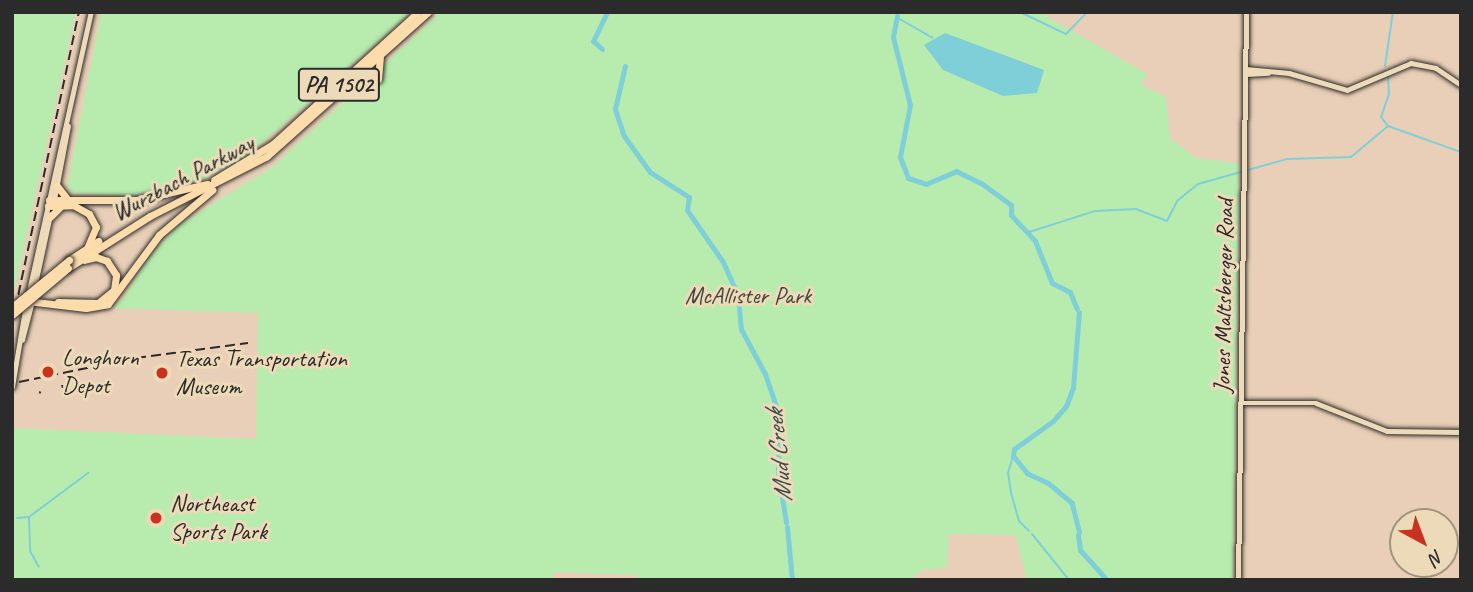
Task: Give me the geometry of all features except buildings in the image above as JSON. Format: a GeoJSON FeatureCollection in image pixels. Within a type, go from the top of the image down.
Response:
{"type":"FeatureCollection","features":[{"type":"Feature","properties":{"kind":"highway","name":"Wurzbach Parkway"},"geometry":{"type":"LineString","coordinates":[[12,315],[86,250],[272,144],[418,12]]}},
{"type":"Feature","properties":{"kind":"highway","name":"Wurzbach Parkway"},"geometry":{"type":"LineString","coordinates":[[12,307],[69,264],[150,216],[236,174],[281,144],[428,12]]}},
{"type":"Feature","properties":{"kind":"highway"},"geometry":{"type":"LineString","coordinates":[[356,77],[378,79],[380,55]]}},
{"type":"Feature","properties":{"kind":"highway"},"geometry":{"type":"LineString","coordinates":[[34,300],[83,308],[108,304],[173,220],[236,174]]}},
{"type":"Feature","properties":{"kind":"highway"},"geometry":{"type":"LineString","coordinates":[[51,203],[137,200],[206,184]]}},
{"type":"Feature","properties":{"kind":"highway"},"geometry":{"type":"LineString","coordinates":[[57,186],[65,203],[82,208],[94,220],[94,236],[86,250]]}},
{"type":"Feature","properties":{"kind":"highway"},"geometry":{"type":"LineString","coordinates":[[50,217],[65,203]]}},
{"type":"Feature","properties":{"kind":"highway"},"geometry":{"type":"LineString","coordinates":[[34,300],[98,303],[114,290],[116,275],[104,260],[88,258],[69,264]]}},
{"type":"Feature","properties":{"kind":"highway"},"geometry":{"type":"LineString","coordinates":[[29,312],[34,300],[35,286]]}},
{"type":"Feature","properties":{"kind":"main road"},"geometry":{"type":"LineString","coordinates":[[18,352],[34,300],[51,203],[92,12]]}},
{"type":"Feature","properties":{"kind":"main road","name":"Jones Maltsberger Road"},"geometry":{"type":"LineString","coordinates":[[1238,580],[1246,12]]}},
{"type":"Feature","properties":{"kind":"main road"},"geometry":{"type":"LineString","coordinates":[[1246,71],[1272,72],[1347,90],[1411,64],[1436,68],[1461,85]]}},
{"type":"Feature","properties":{"kind":"main road"},"geometry":{"type":"LineString","coordinates":[[34,300],[69,115]]}},
{"type":"Feature","properties":{"kind":"main road"},"geometry":{"type":"LineString","coordinates":[[12,387],[29,312]]}},
{"type":"Feature","properties":{"kind":"main road"},"geometry":{"type":"LineString","coordinates":[[1240,403],[1316,403],[1387,431],[1461,432]]}},
{"type":"Feature","properties":{"kind":"green space"},"geometry":{"type":"Polygon","coordinates":[[[12,12],[76,12],[12,301],[12,12]]]}},
{"type":"Feature","properties":{"kind":"green space"},"geometry":{"type":"Polygon","coordinates":[[[101,12],[412,12],[244,159],[199,181],[131,196],[72,193],[67,186],[101,12]]]}},
{"type":"Feature","properties":{"kind":"green space","name":"McAllister Park"},"geometry":{"type":"Polygon","coordinates":[[[441,12],[1039,12],[1147,74],[1141,85],[1166,97],[1170,138],[1196,158],[1239,163],[1233,580],[1027,580],[1015,535],[949,534],[947,568],[922,570],[911,580],[638,580],[637,575],[554,572],[554,580],[14,580],[12,428],[256,439],[258,313],[110,308],[122,300],[149,257],[176,227],[273,166],[441,12]]]}},
{"type":"Feature","properties":{"kind":"water"},"geometry":{"type":"Polygon","coordinates":[[[945,33],[1044,70],[1037,93],[1003,96],[943,70],[924,45],[945,33]]]}},
{"type":"Feature","properties":{"kind":"waterway","name":"Mud Creek"},"geometry":{"type":"LineString","coordinates":[[602,49],[593,41],[607,12]]}},
{"type":"Feature","properties":{"kind":"waterway"},"geometry":{"type":"LineString","coordinates":[[1020,12],[1066,34],[1087,12]]}},
{"type":"Feature","properties":{"kind":"waterway"},"geometry":{"type":"LineString","coordinates":[[1385,66],[1393,12]]}},
{"type":"Feature","properties":{"kind":"waterway"},"geometry":{"type":"LineString","coordinates":[[897,16],[893,37],[910,105],[900,157],[908,178],[926,184],[956,171],[981,183],[1011,205],[1011,215],[1035,241],[1052,283],[1070,292],[1077,309]]}},
{"type":"Feature","properties":{"kind":"waterway"},"geometry":{"type":"LineString","coordinates":[[898,18],[933,38]]}},
{"type":"Feature","properties":{"kind":"waterway","name":"Mud Creek"},"geometry":{"type":"LineString","coordinates":[[625,66],[615,109],[624,136],[650,172],[689,197],[687,210],[723,262],[738,296],[741,329],[765,374],[779,415],[778,473],[786,522]]}},
{"type":"Feature","properties":{"kind":"waterway"},"geometry":{"type":"LineString","coordinates":[[1388,76],[1389,94],[1381,117],[1388,126],[1461,152]]}},
{"type":"Feature","properties":{"kind":"waterway"},"geometry":{"type":"LineString","coordinates":[[1026,233],[1095,211],[1136,209],[1167,221],[1177,201],[1198,184],[1287,159],[1351,157],[1388,126]]}},
{"type":"Feature","properties":{"kind":"waterway"},"geometry":{"type":"LineString","coordinates":[[1079,312],[1073,388],[1066,406],[1053,421],[1014,449],[1013,456],[1027,473],[1048,483],[1072,503],[1079,532]]}},
{"type":"Feature","properties":{"kind":"waterway"},"geometry":{"type":"LineString","coordinates":[[1013,456],[1008,473],[1011,493],[1019,521],[1029,531]]}},
{"type":"Feature","properties":{"kind":"waterway"},"geometry":{"type":"LineString","coordinates":[[17,518],[29,517],[88,473]]}},
{"type":"Feature","properties":{"kind":"waterway"},"geometry":{"type":"LineString","coordinates":[[29,518],[30,551],[39,567]]}},
{"type":"Feature","properties":{"kind":"waterway","name":"Mud Creek"},"geometry":{"type":"LineString","coordinates":[[787,527],[792,580]]}},
{"type":"Feature","properties":{"kind":"waterway"},"geometry":{"type":"LineString","coordinates":[[1032,534],[1069,580]]}},
{"type":"Feature","properties":{"kind":"waterway"},"geometry":{"type":"LineString","coordinates":[[1078,535],[1080,550],[1107,580]]}},
{"type":"Feature","properties":{"kind":"railway"},"geometry":{"type":"LineString","coordinates":[[12,324],[79,12]]}},
{"type":"Feature","properties":{"kind":"railway"},"geometry":{"type":"LineString","coordinates":[[19,382],[136,358],[248,343]]}},
{"type":"Feature","properties":{"kind":"place","name":"Longhorn Depot"},"geometry":{"type":"Point","coordinates":[48,372]}},
{"type":"Feature","properties":{"kind":"place","name":"Texas Transportation Museum"},"geometry":{"type":"Point","coordinates":[162,373]}},
{"type":"Feature","properties":{"kind":"place","name":"Northeast Sports Park"},"geometry":{"type":"Point","coordinates":[156,518]}}]}
